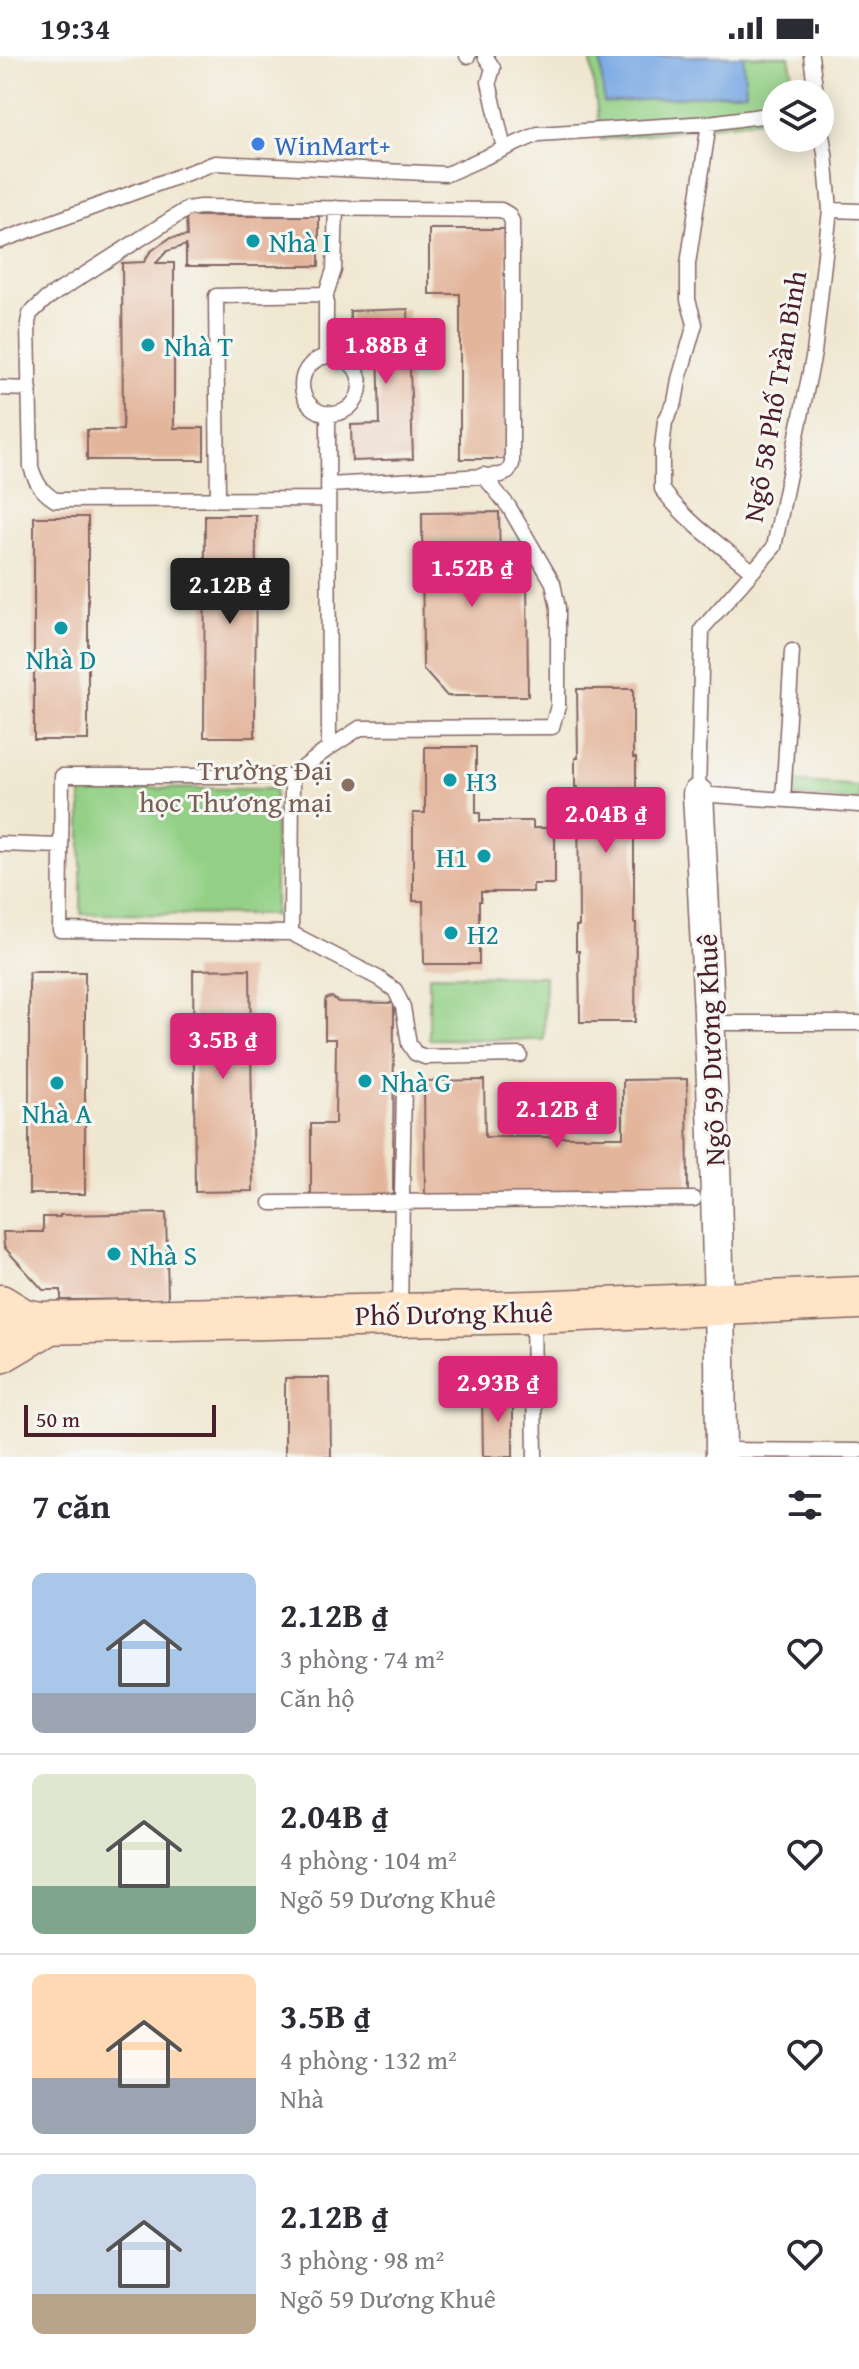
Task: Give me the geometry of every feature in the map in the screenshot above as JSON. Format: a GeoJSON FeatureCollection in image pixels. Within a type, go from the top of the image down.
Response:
{"type":"FeatureCollection","features":[{"type":"Feature","properties":{"kind":"street","name":"Ngõ 59 Dương Khuê"},"geometry":{"type":"LineString","coordinates":[[698,794],[721,1305],[721,1453]]}},
{"type":"Feature","properties":{"kind":"street","name":"Phố Dương Khuê"},"geometry":{"type":"LineString","coordinates":[[0,1306],[23,1320],[49,1323],[533,1312],[859,1298]]}},
{"type":"Feature","properties":{"kind":"street","name":"Phố Dương Khuê"},"geometry":{"type":"LineString","coordinates":[[0,1352],[49,1323]]}},
{"type":"Feature","properties":{"kind":"lane"},"geometry":{"type":"LineString","coordinates":[[485,56],[493,68],[489,82],[504,149]]}},
{"type":"Feature","properties":{"kind":"lane"},"geometry":{"type":"LineString","coordinates":[[811,56],[814,80]]}},
{"type":"Feature","properties":{"kind":"lane"},"geometry":{"type":"LineString","coordinates":[[0,241],[215,163],[447,174],[538,134],[709,123],[762,116]]}},
{"type":"Feature","properties":{"kind":"lane"},"geometry":{"type":"LineString","coordinates":[[709,123],[688,264],[688,300],[695,324],[675,402],[665,421],[662,489],[695,527],[752,571]]}},
{"type":"Feature","properties":{"kind":"lane","name":"Ngõ 58 Phố Trần Bình"},"geometry":{"type":"LineString","coordinates":[[698,794],[702,629],[774,547],[814,353],[830,210],[825,152]]}},
{"type":"Feature","properties":{"kind":"lane"},"geometry":{"type":"LineString","coordinates":[[326,356],[326,294],[334,270],[336,208]]}},
{"type":"Feature","properties":{"kind":"lane"},"geometry":{"type":"LineString","coordinates":[[336,208],[501,210],[508,214],[512,221],[512,464],[508,472],[328,492],[218,499],[55,500],[43,493],[31,467],[28,323],[37,305],[187,209],[336,208]]}},
{"type":"Feature","properties":{"kind":"lane"},"geometry":{"type":"LineString","coordinates":[[830,210],[859,211]]}},
{"type":"Feature","properties":{"kind":"lane"},"geometry":{"type":"LineString","coordinates":[[218,499],[216,296],[326,294]]}},
{"type":"Feature","properties":{"kind":"lane"},"geometry":{"type":"LineString","coordinates":[[326,356],[336,356],[352,366],[360,384],[354,402],[338,413],[319,411],[302,390],[302,381],[310,364],[326,356]]}},
{"type":"Feature","properties":{"kind":"lane"},"geometry":{"type":"LineString","coordinates":[[0,388],[30,389]]}},
{"type":"Feature","properties":{"kind":"lane"},"geometry":{"type":"LineString","coordinates":[[328,413],[329,748]]}},
{"type":"Feature","properties":{"kind":"lane"},"geometry":{"type":"LineString","coordinates":[[483,475],[509,507],[553,583],[558,608],[558,706],[552,727],[360,728],[292,776],[62,776],[60,930],[291,933],[395,990],[403,1007],[409,1044],[415,1053],[425,1057],[520,1055]]}},
{"type":"Feature","properties":{"kind":"lane"},"geometry":{"type":"LineString","coordinates":[[783,800],[792,651]]}},
{"type":"Feature","properties":{"kind":"lane"},"geometry":{"type":"LineString","coordinates":[[291,933],[292,776]]}},
{"type":"Feature","properties":{"kind":"lane"},"geometry":{"type":"LineString","coordinates":[[698,794],[859,805]]}},
{"type":"Feature","properties":{"kind":"lane"},"geometry":{"type":"LineString","coordinates":[[0,844],[61,846]]}},
{"type":"Feature","properties":{"kind":"lane"},"geometry":{"type":"LineString","coordinates":[[710,1023],[859,1023]]}},
{"type":"Feature","properties":{"kind":"lane"},"geometry":{"type":"LineString","coordinates":[[400,1314],[404,1084]]}},
{"type":"Feature","properties":{"kind":"lane"},"geometry":{"type":"LineString","coordinates":[[271,1203],[694,1199]]}},
{"type":"Feature","properties":{"kind":"lane"},"geometry":{"type":"LineString","coordinates":[[533,1312],[535,1457]]}},
{"type":"Feature","properties":{"kind":"lane"},"geometry":{"type":"LineString","coordinates":[[721,1453],[859,1451]]}},
{"type":"Feature","properties":{"kind":"green space"},"geometry":{"type":"Polygon","coordinates":[[[590,56],[789,56],[794,80],[762,80],[762,120],[601,140],[590,56]]]}},
{"type":"Feature","properties":{"kind":"green space"},"geometry":{"type":"Polygon","coordinates":[[[788,781],[859,786],[859,801],[787,796],[788,781]]]}},
{"type":"Feature","properties":{"kind":"green space"},"geometry":{"type":"Polygon","coordinates":[[[81,788],[275,789],[275,915],[81,914],[81,788]]]}},
{"type":"Feature","properties":{"kind":"green space"},"geometry":{"type":"Polygon","coordinates":[[[429,975],[545,976],[544,1040],[429,1039],[429,975]]]}},
{"type":"Feature","properties":{"kind":"water"},"geometry":{"type":"Polygon","coordinates":[[[600,56],[743,56],[746,92],[604,103],[600,56]]]}},
{"type":"Feature","properties":{"kind":"building","name":"Nhà T"},"geometry":{"type":"Polygon","coordinates":[[[186,216],[319,216],[319,266],[186,266],[186,245],[167,251],[156,263],[174,263],[174,428],[204,428],[204,460],[87,460],[87,430],[123,430],[122,263],[144,262],[150,252],[170,238],[187,236],[186,216]]]}},
{"type":"Feature","properties":{"kind":"building"},"geometry":{"type":"Polygon","coordinates":[[[429,229],[507,229],[507,459],[460,459],[460,294],[429,294],[429,229]]]}},
{"type":"Feature","properties":{"kind":"building"},"geometry":{"type":"Polygon","coordinates":[[[408,309],[413,459],[352,461],[351,425],[380,424],[378,347],[351,348],[350,311],[408,309]]]}},
{"type":"Feature","properties":{"kind":"building"},"geometry":{"type":"Polygon","coordinates":[[[499,512],[500,571],[527,571],[528,696],[447,696],[423,669],[422,513],[499,512]]]}},
{"type":"Feature","properties":{"kind":"building"},"geometry":{"type":"Polygon","coordinates":[[[205,515],[256,515],[255,737],[204,737],[205,515]]]}},
{"type":"Feature","properties":{"kind":"building","name":"Nhà D"},"geometry":{"type":"Polygon","coordinates":[[[34,517],[88,517],[88,740],[34,740],[34,517]]]}},
{"type":"Feature","properties":{"kind":"building"},"geometry":{"type":"Polygon","coordinates":[[[577,689],[633,689],[633,758],[636,758],[635,1022],[580,1022],[579,951],[576,951],[576,926],[579,926],[578,787],[575,787],[575,758],[578,758],[577,689]]]}},
{"type":"Feature","properties":{"kind":"building","name":"H1"},"geometry":{"type":"Polygon","coordinates":[[[425,747],[476,747],[476,813],[480,813],[480,821],[533,821],[533,828],[555,828],[555,884],[533,884],[533,892],[481,892],[479,964],[424,964],[423,901],[413,901],[413,813],[425,813],[425,747]]]}},
{"type":"Feature","properties":{"kind":"building"},"geometry":{"type":"Polygon","coordinates":[[[250,969],[253,1191],[195,1192],[193,970],[250,969]]]}},
{"type":"Feature","properties":{"kind":"building","name":"Nhà A"},"geometry":{"type":"Polygon","coordinates":[[[29,972],[85,972],[85,1194],[29,1194],[29,972]]]}},
{"type":"Feature","properties":{"kind":"building","name":"Nhà G"},"geometry":{"type":"Polygon","coordinates":[[[332,997],[338,1002],[394,1003],[393,1196],[311,1196],[311,1124],[335,1124],[336,1039],[325,1039],[325,1002],[326,998],[332,997]]]}},
{"type":"Feature","properties":{"kind":"building"},"geometry":{"type":"Polygon","coordinates":[[[687,1079],[688,1198],[425,1199],[424,1081],[484,1080],[485,1137],[623,1137],[623,1080],[687,1079]]]}},
{"type":"Feature","properties":{"kind":"building","name":"Nhà S"},"geometry":{"type":"Polygon","coordinates":[[[166,1213],[168,1299],[61,1300],[61,1290],[43,1290],[4,1247],[3,1232],[43,1232],[43,1217],[166,1213]]]}},
{"type":"Feature","properties":{"kind":"building"},"geometry":{"type":"Polygon","coordinates":[[[285,1378],[330,1378],[331,1457],[285,1457],[285,1378]]]}},
{"type":"Feature","properties":{"kind":"building"},"geometry":{"type":"Polygon","coordinates":[[[482,1391],[513,1391],[513,1457],[483,1457],[482,1391]]]}},
{"type":"Feature","properties":{"kind":"place","name":"WinMart+"},"geometry":{"type":"Point","coordinates":[258,144]}},
{"type":"Feature","properties":{"kind":"place","name":"Nhà I"},"geometry":{"type":"Point","coordinates":[253,241]}},
{"type":"Feature","properties":{"kind":"place","name":"Nhà T"},"geometry":{"type":"Point","coordinates":[148,345]}},
{"type":"Feature","properties":{"kind":"place","name":"Nhà D"},"geometry":{"type":"Point","coordinates":[61,628]}},
{"type":"Feature","properties":{"kind":"place","name":"H3"},"geometry":{"type":"Point","coordinates":[450,780]}},
{"type":"Feature","properties":{"kind":"place","name":"Trường Đại học Thương mại"},"geometry":{"type":"Point","coordinates":[348,785]}},
{"type":"Feature","properties":{"kind":"place","name":"H1"},"geometry":{"type":"Point","coordinates":[484,856]}},
{"type":"Feature","properties":{"kind":"place","name":"H2"},"geometry":{"type":"Point","coordinates":[451,933]}},
{"type":"Feature","properties":{"kind":"place","name":"Nhà G"},"geometry":{"type":"Point","coordinates":[365,1081]}},
{"type":"Feature","properties":{"kind":"place","name":"Nhà A"},"geometry":{"type":"Point","coordinates":[57,1083]}},
{"type":"Feature","properties":{"kind":"place","name":"Nhà S"},"geometry":{"type":"Point","coordinates":[114,1254]}}]}
